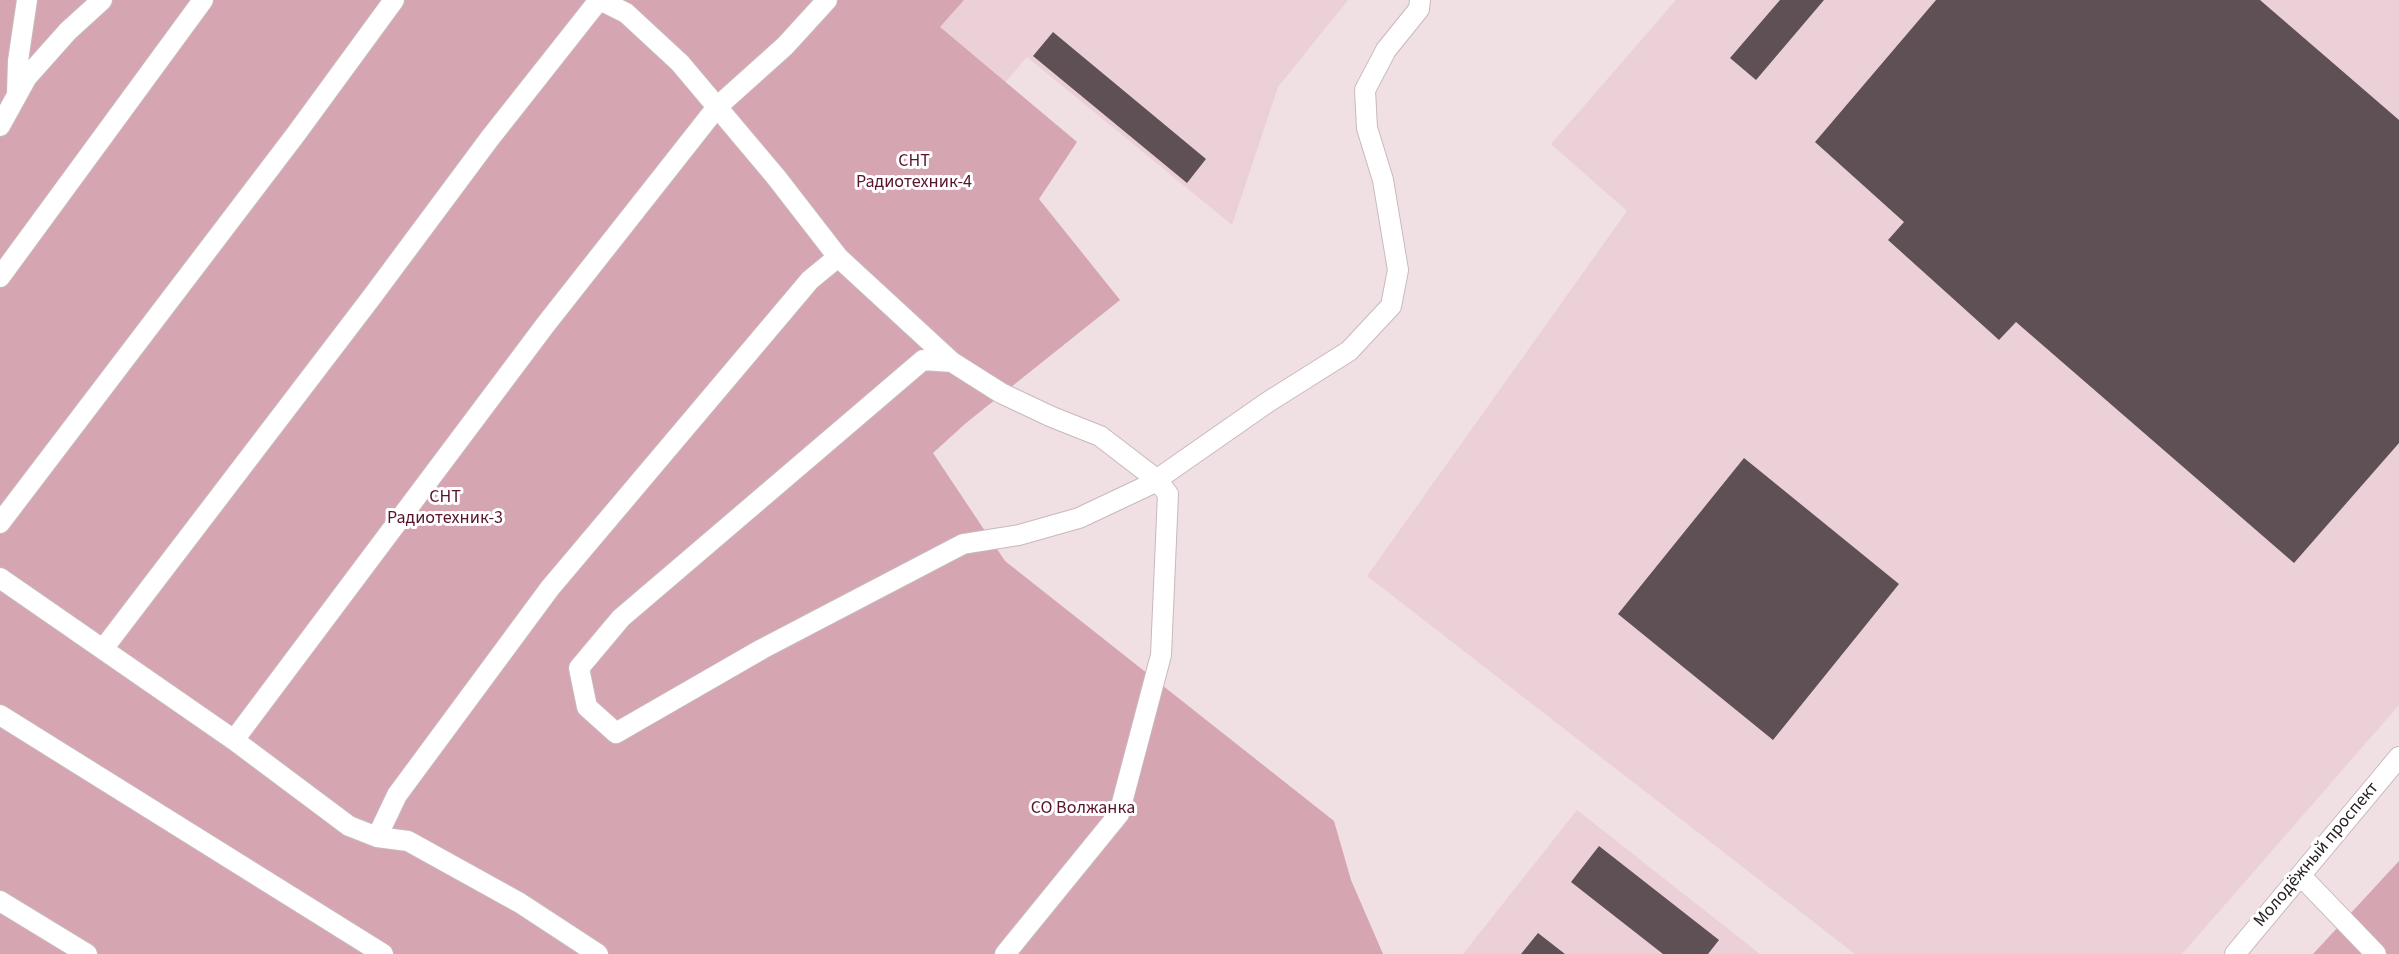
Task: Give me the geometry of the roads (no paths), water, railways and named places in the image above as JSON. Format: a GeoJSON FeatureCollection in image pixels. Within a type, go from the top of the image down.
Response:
{"type":"FeatureCollection","features":[{"type":"Feature","properties":{"kind":"street"},"geometry":{"type":"LineString","coordinates":[[17,95],[18,61],[27,0]]}},
{"type":"Feature","properties":{"kind":"street"},"geometry":{"type":"LineString","coordinates":[[0,126],[27,77],[68,31],[102,0]]}},
{"type":"Feature","properties":{"kind":"street"},"geometry":{"type":"LineString","coordinates":[[0,277],[203,0]]}},
{"type":"Feature","properties":{"kind":"street"},"geometry":{"type":"LineString","coordinates":[[0,523],[296,134],[394,0]]}},
{"type":"Feature","properties":{"kind":"street"},"geometry":{"type":"LineString","coordinates":[[103,649],[490,138],[600,0],[626,13],[680,63],[838,257],[952,362],[1001,393],[1100,436],[1156,479],[1168,494],[1161,655],[1119,814],[1009,953]]}},
{"type":"Feature","properties":{"kind":"street"},"geometry":{"type":"LineString","coordinates":[[234,740],[538,333],[717,107],[785,46],[827,0]]}},
{"type":"Feature","properties":{"kind":"street"},"geometry":{"type":"LineString","coordinates":[[952,362],[923,360],[621,618],[579,669],[587,707],[616,733],[762,649],[963,544],[1019,535],[1079,518],[1156,479],[1268,402],[1349,351],[1391,306],[1398,270],[1383,180],[1367,128],[1365,90],[1386,50],[1419,9],[1420,0]]}},
{"type":"Feature","properties":{"kind":"street"},"geometry":{"type":"LineString","coordinates":[[378,837],[397,795],[550,588],[810,280],[838,257]]}},
{"type":"Feature","properties":{"kind":"street"},"geometry":{"type":"LineString","coordinates":[[0,579],[234,740],[349,826],[378,837],[408,841],[520,903],[598,954]]}},
{"type":"Feature","properties":{"kind":"street"},"geometry":{"type":"LineString","coordinates":[[0,715],[383,954]]}},
{"type":"Feature","properties":{"kind":"street","name":"Молодёжный проспект"},"geometry":{"type":"LineString","coordinates":[[2235,954],[2399,756]]}},
{"type":"Feature","properties":{"kind":"street"},"geometry":{"type":"LineString","coordinates":[[2301,876],[2376,954]]}},
{"type":"Feature","properties":{"kind":"street"},"geometry":{"type":"LineString","coordinates":[[0,901],[87,954]]}},
{"type":"Feature","properties":{"kind":"park label","name":"СНТ Радиотехник-4"},"geometry":{"type":"Point","coordinates":[914,172]}},
{"type":"Feature","properties":{"kind":"park label","name":"СНТ Радиотехник-3"},"geometry":{"type":"Point","coordinates":[445,508]}},
{"type":"Feature","properties":{"kind":"park label","name":"СО Волжанка"},"geometry":{"type":"Point","coordinates":[1083,809]}}]}
